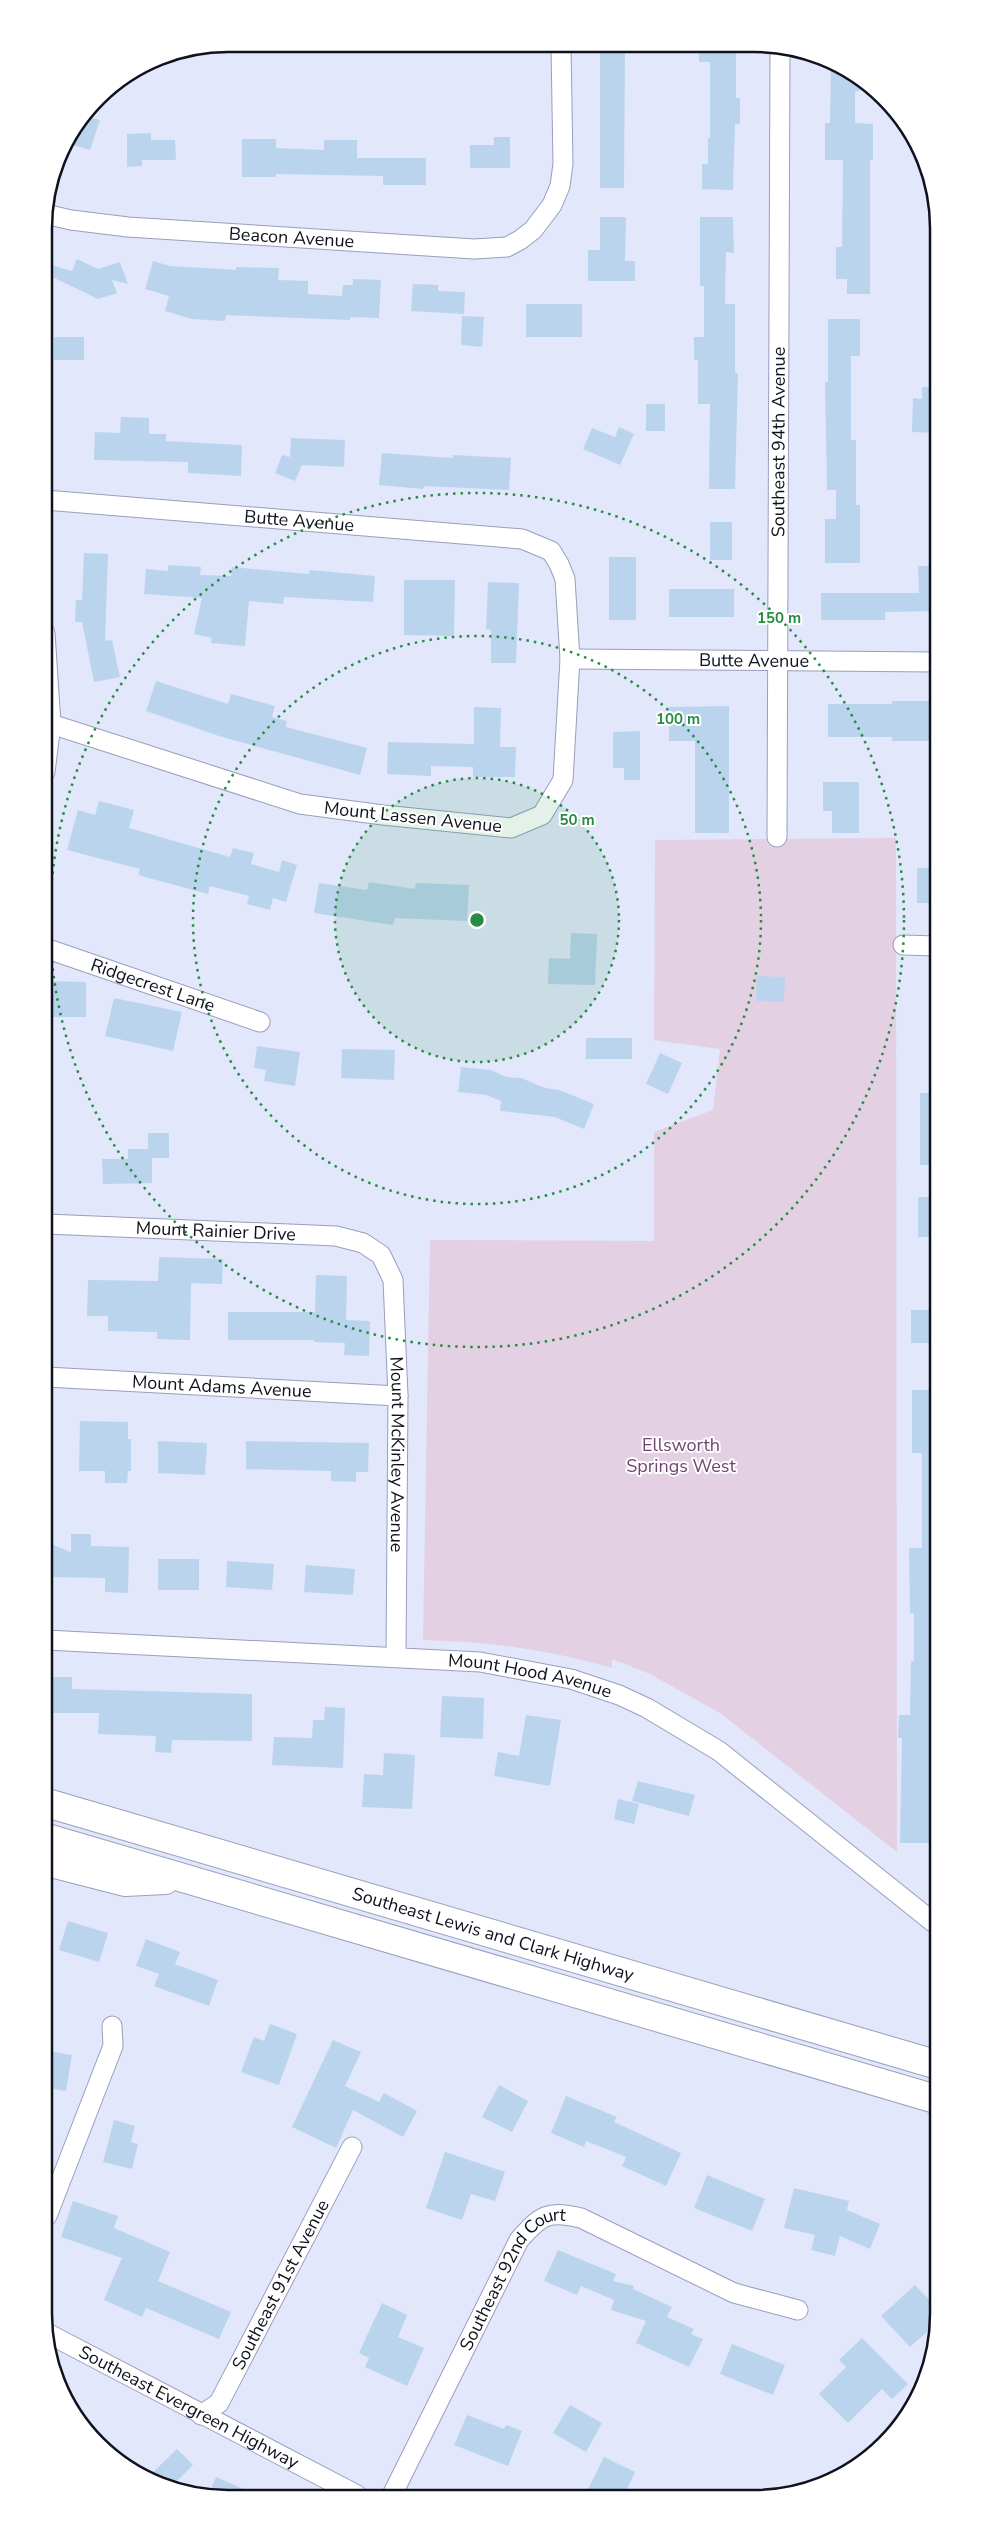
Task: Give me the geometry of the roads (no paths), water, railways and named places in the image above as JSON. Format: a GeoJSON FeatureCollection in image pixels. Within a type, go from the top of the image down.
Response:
{"type":"FeatureCollection","features":[{"type":"Feature","properties":{"kind":"highway","name":"Southeast Lewis and Clark Highway"},"geometry":{"type":"LineString","coordinates":[[52,1805],[930,2063]]}},
{"type":"Feature","properties":{"kind":"highway","name":"Southeast Lewis and Clark Highway"},"geometry":{"type":"LineString","coordinates":[[52,1840],[930,2098]]}},
{"type":"Feature","properties":{"kind":"highway"},"geometry":{"type":"LineString","coordinates":[[52,1863],[125,1882],[186,1879]]}},
{"type":"Feature","properties":{"kind":"street","name":"Beacon Avenue"},"geometry":{"type":"LineString","coordinates":[[53,216],[128,227],[474,248],[507,247],[533,230],[552,205],[560,186],[562,164],[561,52]]}},
{"type":"Feature","properties":{"kind":"street","name":"Southeast 94th Avenue"},"geometry":{"type":"LineString","coordinates":[[777,837],[780,54]]}},
{"type":"Feature","properties":{"kind":"street","name":"Butte Avenue"},"geometry":{"type":"LineString","coordinates":[[53,501],[522,540],[551,550]]}},
{"type":"Feature","properties":{"kind":"street","name":"Mount Lassen Avenue"},"geometry":{"type":"LineString","coordinates":[[53,725],[300,804],[383,816],[511,828],[542,815],[563,780],[570,659],[565,579],[551,550]]}},
{"type":"Feature","properties":{"kind":"street","name":"Butte Avenue"},"geometry":{"type":"LineString","coordinates":[[570,659],[930,662]]}},
{"type":"Feature","properties":{"kind":"street"},"geometry":{"type":"LineString","coordinates":[[903,946],[930,946]]}},
{"type":"Feature","properties":{"kind":"street","name":"Ridgecrest Lane"},"geometry":{"type":"LineString","coordinates":[[53,951],[260,1022]]}},
{"type":"Feature","properties":{"kind":"street","name":"Mount Rainier Drive"},"geometry":{"type":"LineString","coordinates":[[53,1224],[336,1236],[363,1243],[381,1255]]}},
{"type":"Feature","properties":{"kind":"street","name":"Mount McKinley Avenue"},"geometry":{"type":"LineString","coordinates":[[381,1255],[392,1280],[398,1396],[396,1657]]}},
{"type":"Feature","properties":{"kind":"street","name":"Mount Adams Avenue"},"geometry":{"type":"LineString","coordinates":[[52,1377],[398,1396]]}},
{"type":"Feature","properties":{"kind":"street","name":"Mount Hood Avenue"},"geometry":{"type":"LineString","coordinates":[[52,1640],[480,1662],[531,1670],[571,1679],[619,1695],[648,1708],[719,1750],[930,1919]]}},
{"type":"Feature","properties":{"kind":"street"},"geometry":{"type":"LineString","coordinates":[[52,2203],[113,2046],[112,2026]]}},
{"type":"Feature","properties":{"kind":"street","name":"Southeast 91st Avenue"},"geometry":{"type":"LineString","coordinates":[[202,2416],[219,2403],[352,2147]]}},
{"type":"Feature","properties":{"kind":"street","name":"Southeast 92nd Court"},"geometry":{"type":"LineString","coordinates":[[395,2490],[520,2240],[533,2225],[546,2215],[565,2214],[581,2218],[734,2293],[798,2310]]}},
{"type":"Feature","properties":{"kind":"street","name":"Southeast Evergreen Highway"},"geometry":{"type":"LineString","coordinates":[[54,2338],[347,2490]]}},
{"type":"Feature","properties":{"kind":"park label","name":"Ellsworth Springs West"},"geometry":{"type":"Point","coordinates":[681,1455]}}]}
